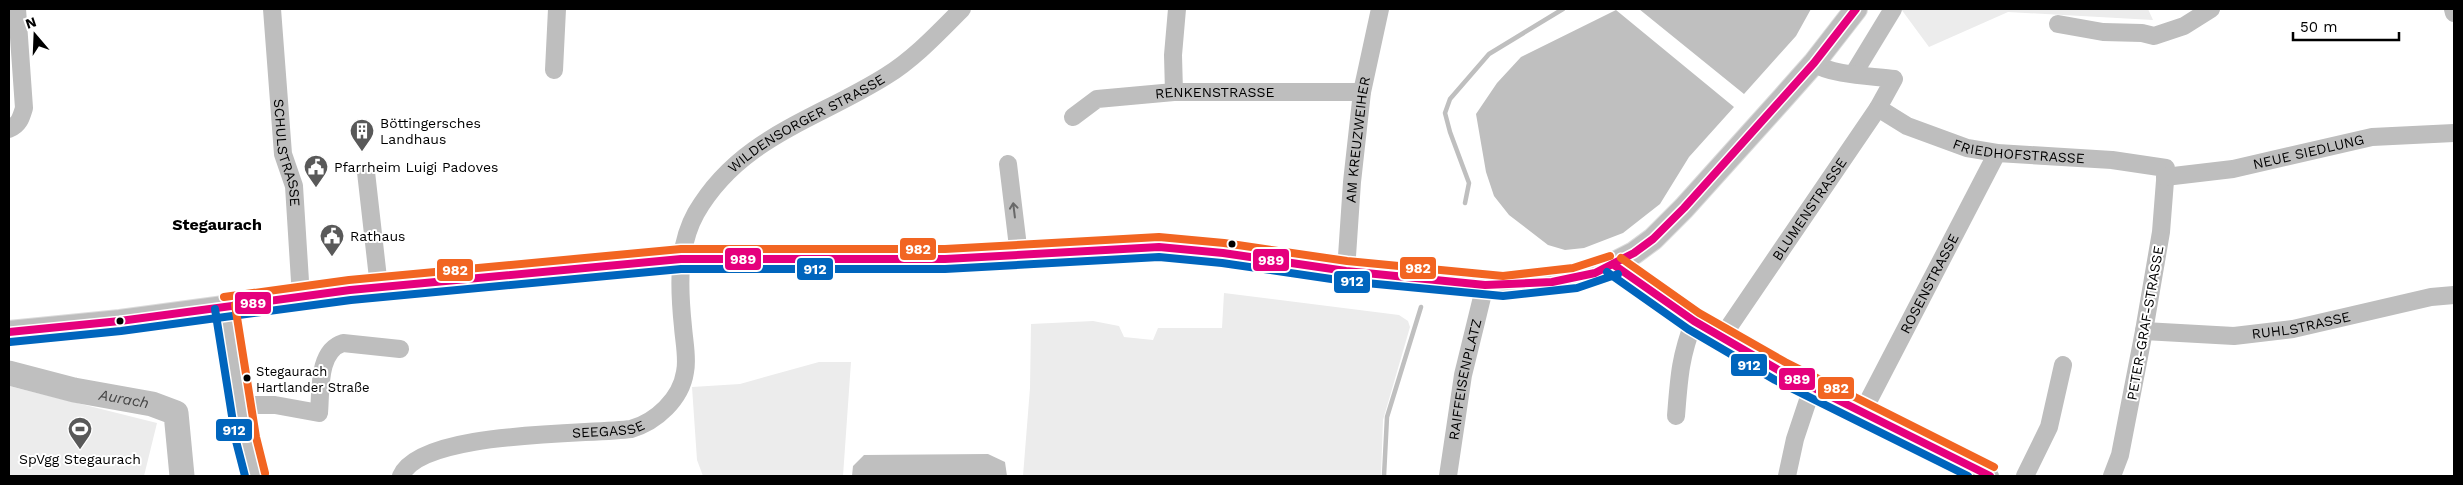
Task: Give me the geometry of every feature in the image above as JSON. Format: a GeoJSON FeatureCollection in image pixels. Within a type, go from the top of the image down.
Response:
{"type":"FeatureCollection","features":[{"type":"Feature","properties":{"kind":"main road"},"geometry":{"type":"LineString","coordinates":[[9,332],[110,322],[379,287],[681,259],[867,261],[1158,247],[1223,253],[1346,271],[1485,286],[1552,282],[1595,273],[1614,265],[1653,239],[1684,208],[1814,63],[1856,9]]}},
{"type":"Feature","properties":{"kind":"street"},"geometry":{"type":"LineString","coordinates":[[9,129],[16,126],[21,119],[24,108],[16,9]]}},
{"type":"Feature","properties":{"kind":"street","name":"SCHULSTRASSE"},"geometry":{"type":"LineString","coordinates":[[272,9],[283,154],[294,186],[301,297]]}},
{"type":"Feature","properties":{"kind":"street"},"geometry":{"type":"LineString","coordinates":[[554,70],[557,9]]}},
{"type":"Feature","properties":{"kind":"street","name":"WILDENSORGER STRASSE"},"geometry":{"type":"LineString","coordinates":[[681,259],[686,234],[697,212],[722,176],[756,147],[888,76],[933,38],[962,9]]}},
{"type":"Feature","properties":{"kind":"street"},"geometry":{"type":"LineString","coordinates":[[1174,92],[1173,55],[1177,9]]}},
{"type":"Feature","properties":{"kind":"street","name":"AM KREUZWEIHER"},"geometry":{"type":"LineString","coordinates":[[1346,271],[1352,182],[1362,92],[1380,9]]}},
{"type":"Feature","properties":{"kind":"street"},"geometry":{"type":"LineString","coordinates":[[1814,63],[1822,69],[1854,73],[1892,9]]}},
{"type":"Feature","properties":{"kind":"street"},"geometry":{"type":"LineString","coordinates":[[2058,24],[2102,32],[2154,36],[2184,26],[2211,9]]}},
{"type":"Feature","properties":{"kind":"street","name":"BLUMENSTRASSE"},"geometry":{"type":"LineString","coordinates":[[1722,337],[1878,108],[1894,79],[1854,73]]}},
{"type":"Feature","properties":{"kind":"street","name":"RENKENSTRASSE"},"geometry":{"type":"LineString","coordinates":[[1073,117],[1097,98],[1174,92],[1362,92]]}},
{"type":"Feature","properties":{"kind":"street","name":"FRIEDHOFSTRASSE"},"geometry":{"type":"LineString","coordinates":[[1878,108],[1916,129],[1967,148],[1997,153],[2112,160],[2166,173]]}},
{"type":"Feature","properties":{"kind":"street","name":"NEUE SIEDLUNG"},"geometry":{"type":"LineString","coordinates":[[2166,173],[2232,169],[2372,137],[2454,133]]}},
{"type":"Feature","properties":{"kind":"street","name":"ROSENSTRASSE"},"geometry":{"type":"LineString","coordinates":[[1862,413],[1997,153]]}},
{"type":"Feature","properties":{"kind":"street"},"geometry":{"type":"LineString","coordinates":[[1008,164],[1019,255]]}},
{"type":"Feature","properties":{"kind":"street"},"geometry":{"type":"LineString","coordinates":[[366,172],[379,287]]}},
{"type":"Feature","properties":{"kind":"street","name":"PETER-GRAF-STRASSE"},"geometry":{"type":"LineString","coordinates":[[2112,476],[2120,455],[2144,331],[2161,232],[2166,173]]}},
{"type":"Feature","properties":{"kind":"street","name":"SEEGASSE"},"geometry":{"type":"LineString","coordinates":[[401,476],[409,464],[417,460],[466,444],[550,433],[613,432],[631,429],[649,421],[673,399],[681,387],[686,370],[681,310],[681,259]]}},
{"type":"Feature","properties":{"kind":"street"},"geometry":{"type":"LineString","coordinates":[[1614,265],[1624,274],[1694,322],[1812,388],[1990,476]]}},
{"type":"Feature","properties":{"kind":"street","name":"RAIFFEISENPLATZ"},"geometry":{"type":"LineString","coordinates":[[1448,476],[1463,375],[1485,286]]}},
{"type":"Feature","properties":{"kind":"street","name":"RUHLSTRASSE"},"geometry":{"type":"LineString","coordinates":[[2144,331],[2234,336],[2293,329],[2431,298],[2454,295]]}},
{"type":"Feature","properties":{"kind":"street"},"geometry":{"type":"LineString","coordinates":[[225,307],[238,378],[239,405],[248,454],[255,476]]}},
{"type":"Feature","properties":{"kind":"street"},"geometry":{"type":"LineString","coordinates":[[1676,416],[1680,365],[1694,322]]}},
{"type":"Feature","properties":{"kind":"street"},"geometry":{"type":"LineString","coordinates":[[239,405],[275,405],[319,413],[322,370],[327,355],[335,345],[343,342],[400,349]]}},
{"type":"Feature","properties":{"kind":"street"},"geometry":{"type":"LineString","coordinates":[[2025,476],[2049,427],[2063,365]]}},
{"type":"Feature","properties":{"kind":"street"},"geometry":{"type":"LineString","coordinates":[[1788,476],[1795,439],[1812,388]]}},
{"type":"Feature","properties":{"kind":"shaded area"},"geometry":{"type":"Polygon","coordinates":[[[1639,9],[1811,9],[1796,36],[1744,94],[1639,9]]]}},
{"type":"Feature","properties":{"kind":"shaded area"},"geometry":{"type":"Polygon","coordinates":[[[1901,9],[2148,9],[2153,20],[2008,12],[1929,47],[1901,9]]]}},
{"type":"Feature","properties":{"kind":"shaded area"},"geometry":{"type":"Polygon","coordinates":[[[1616,10],[1734,107],[1689,157],[1660,204],[1623,233],[1584,248],[1565,250],[1548,245],[1509,215],[1494,196],[1486,172],[1476,114],[1497,83],[1521,57],[1616,10]]]}},
{"type":"Feature","properties":{"kind":"shaded area"},"geometry":{"type":"Polygon","coordinates":[[[1224,293],[1399,315],[1408,321],[1410,327],[1383,420],[1381,476],[1023,476],[1030,388],[1031,324],[1093,321],[1119,326],[1124,337],[1153,340],[1158,328],[1222,328],[1224,293]]]}},
{"type":"Feature","properties":{"kind":"shaded area"},"geometry":{"type":"Polygon","coordinates":[[[819,362],[851,362],[843,476],[703,476],[697,460],[692,387],[740,384],[819,362]]]}},
{"type":"Feature","properties":{"kind":"shaded area","name":"SpVgg Stegaurach"},"geometry":{"type":"Polygon","coordinates":[[[9,386],[157,423],[144,476],[9,476],[9,386]]]}},
{"type":"Feature","properties":{"kind":"shaded area"},"geometry":{"type":"Polygon","coordinates":[[[988,454],[1005,462],[1007,476],[852,476],[853,466],[864,455],[988,454]]]}},
{"type":"Feature","properties":{"kind":"waterway"},"geometry":{"type":"LineString","coordinates":[[1465,203],[1469,183],[1445,113],[1450,99],[1489,54],[1563,9]]}},
{"type":"Feature","properties":{"kind":"waterway"},"geometry":{"type":"LineString","coordinates":[[1384,476],[1387,417],[1421,307]]}},
{"type":"Feature","properties":{"kind":"waterway","name":"Aurach"},"geometry":{"type":"LineString","coordinates":[[9,373],[74,390],[152,404],[176,413],[182,476]]}},
{"type":"Feature","properties":{"kind":"transit line","name":"989"},"geometry":{"type":"LineString","coordinates":[[9,332],[120,321],[350,290],[681,259],[945,259],[1159,247],[1223,253],[1346,271],[1485,285],[1552,282],[1595,273],[1634,253],[1653,239],[1684,208],[1814,63],[1856,9]]}},
{"type":"Feature","properties":{"kind":"transit line","name":"982"},"geometry":{"type":"LineString","coordinates":[[224,297],[349,280],[681,249],[945,249],[1159,237],[1224,243],[1347,261],[1503,276],[1573,268],[1610,256]]}},
{"type":"Feature","properties":{"kind":"transit line","name":"912"},"geometry":{"type":"LineString","coordinates":[[10,342],[121,331],[351,300],[681,269],[945,269],[1159,257],[1222,263],[1345,281],[1503,296],[1577,288],[1618,274]]}},
{"type":"Feature","properties":{"kind":"transit line","name":"982"},"geometry":{"type":"LineString","coordinates":[[1621,258],[1699,313],[1785,362],[1994,467]]}},
{"type":"Feature","properties":{"kind":"transit line","name":"989"},"geometry":{"type":"LineString","coordinates":[[1614,265],[1694,321],[1780,371],[1990,476]]}},
{"type":"Feature","properties":{"kind":"transit line","name":"912"},"geometry":{"type":"LineString","coordinates":[[1607,272],[1688,329],[1775,380],[1968,476]]}},
{"type":"Feature","properties":{"kind":"transit line","name":"982"},"geometry":{"type":"LineString","coordinates":[[235,305],[256,437],[265,473]]}},
{"type":"Feature","properties":{"kind":"transit line","name":"912"},"geometry":{"type":"LineString","coordinates":[[215,309],[236,441],[245,476]]}},
{"type":"Feature","properties":{"kind":"place","name":"Böttingersches Landhaus"},"geometry":{"type":"Point","coordinates":[362,152]}},
{"type":"Feature","properties":{"kind":"place","name":"Pfarrheim Luigi Padoves"},"geometry":{"type":"Point","coordinates":[316,188]}},
{"type":"Feature","properties":{"kind":"place","name":"Rathaus"},"geometry":{"type":"Point","coordinates":[332,257]}},
{"type":"Feature","properties":{"kind":"place","name":"Stegaurach Hartlander Straße"},"geometry":{"type":"Point","coordinates":[247,378]}},
{"type":"Feature","properties":{"kind":"place","name":"SpVgg Stegaurach"},"geometry":{"type":"Point","coordinates":[80,450]}},
{"type":"Feature","properties":{"kind":"district","name":"Stegaurach"},"geometry":{"type":"Point","coordinates":[217,224]}}]}
